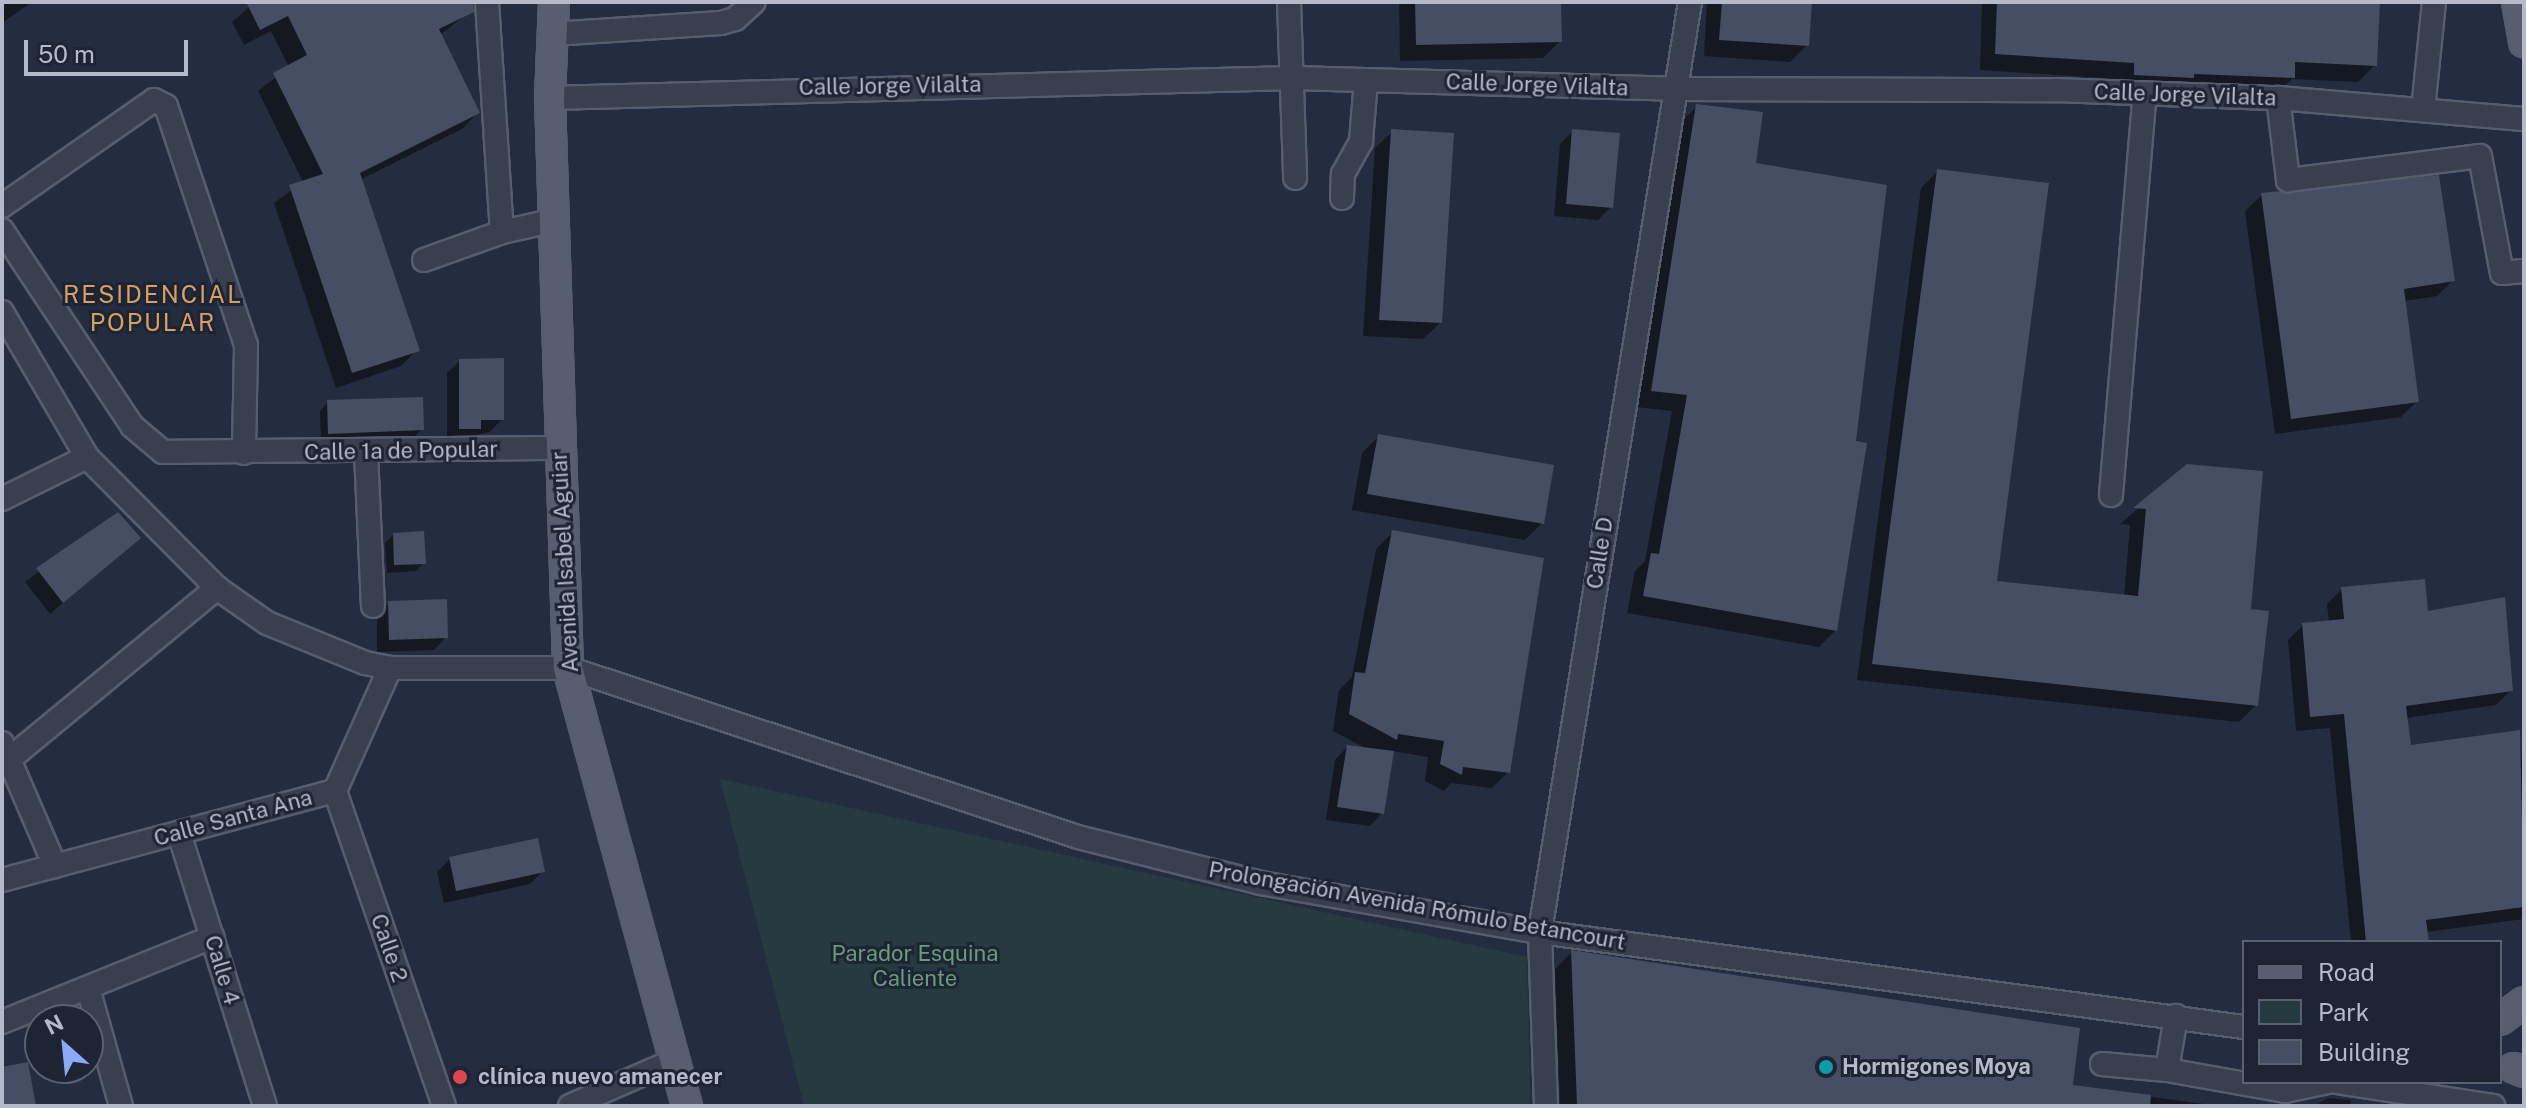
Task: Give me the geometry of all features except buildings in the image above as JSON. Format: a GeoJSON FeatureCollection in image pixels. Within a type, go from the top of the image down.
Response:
{"type":"FeatureCollection","features":[{"type":"Feature","properties":{"kind":"main road","name":"Avenida Isabel Aguiar"},"geometry":{"type":"LineString","coordinates":[[554,2],[550,98],[556,220],[558,448],[568,668],[687,1106]]}},
{"type":"Feature","properties":{"kind":"main road"},"geometry":{"type":"LineString","coordinates":[[2517,2],[2524,42]]}},
{"type":"Feature","properties":{"kind":"main road"},"geometry":{"type":"LineString","coordinates":[[2502,1018],[2524,1002]]}},
{"type":"Feature","properties":{"kind":"street"},"geometry":{"type":"LineString","coordinates":[[487,2],[502,232]]}},
{"type":"Feature","properties":{"kind":"street"},"geometry":{"type":"LineString","coordinates":[[552,34],[721,23],[735,19],[754,2]]}},
{"type":"Feature","properties":{"kind":"street"},"geometry":{"type":"LineString","coordinates":[[1289,2],[1295,178]]}},
{"type":"Feature","properties":{"kind":"street","name":"Calle D"},"geometry":{"type":"LineString","coordinates":[[1546,1106],[1540,932],[1690,2]]}},
{"type":"Feature","properties":{"kind":"street"},"geometry":{"type":"LineString","coordinates":[[2423,110],[2434,2]]}},
{"type":"Feature","properties":{"kind":"street","name":"Calle Jorge Vilalta"},"geometry":{"type":"LineString","coordinates":[[550,98],[1293,78],[1675,89],[2278,98],[2524,119]]}},
{"type":"Feature","properties":{"kind":"street"},"geometry":{"type":"LineString","coordinates":[[1342,198],[1343,174],[1361,141],[1366,80]]}},
{"type":"Feature","properties":{"kind":"street"},"geometry":{"type":"LineString","coordinates":[[2111,495],[2145,94]]}},
{"type":"Feature","properties":{"kind":"street"},"geometry":{"type":"LineString","coordinates":[[2278,98],[2288,180],[2480,156],[2502,273],[2524,271]]}},
{"type":"Feature","properties":{"kind":"street"},"geometry":{"type":"LineString","coordinates":[[2,206],[154,100],[166,106],[246,345],[244,453]]}},
{"type":"Feature","properties":{"kind":"street"},"geometry":{"type":"LineString","coordinates":[[424,260],[502,232],[556,220]]}},
{"type":"Feature","properties":{"kind":"street","name":"Calle 1a de Popular"},"geometry":{"type":"LineString","coordinates":[[2,230],[136,430],[169,454],[558,448]]}},
{"type":"Feature","properties":{"kind":"street"},"geometry":{"type":"LineString","coordinates":[[2,312],[87,457],[217,588],[267,623],[390,668]]}},
{"type":"Feature","properties":{"kind":"street"},"geometry":{"type":"LineString","coordinates":[[366,453],[373,606]]}},
{"type":"Feature","properties":{"kind":"street"},"geometry":{"type":"LineString","coordinates":[[2,499],[87,457]]}},
{"type":"Feature","properties":{"kind":"street"},"geometry":{"type":"LineString","coordinates":[[55,866],[7,750],[217,588]]}},
{"type":"Feature","properties":{"kind":"street","name":"Prolongación Avenida Rómulo Betancourt"},"geometry":{"type":"LineString","coordinates":[[390,668],[568,668],[1078,837],[1261,883],[1540,932],[2242,1027]]}},
{"type":"Feature","properties":{"kind":"street","name":"Calle Santa Ana"},"geometry":{"type":"LineString","coordinates":[[2,880],[335,791],[390,668]]}},
{"type":"Feature","properties":{"kind":"street","name":"Calle 2"},"geometry":{"type":"LineString","coordinates":[[335,791],[444,1106]]}},
{"type":"Feature","properties":{"kind":"street","name":"Calle 4"},"geometry":{"type":"LineString","coordinates":[[179,833],[265,1106]]}},
{"type":"Feature","properties":{"kind":"street"},"geometry":{"type":"LineString","coordinates":[[2,1022],[212,937]]}},
{"type":"Feature","properties":{"kind":"street"},"geometry":{"type":"LineString","coordinates":[[88,988],[121,1106]]}},
{"type":"Feature","properties":{"kind":"street"},"geometry":{"type":"LineString","coordinates":[[2167,1070],[2176,1016]]}},
{"type":"Feature","properties":{"kind":"street"},"geometry":{"type":"LineString","coordinates":[[570,1106],[673,1061]]}},
{"type":"Feature","properties":{"kind":"street"},"geometry":{"type":"LineString","coordinates":[[2102,1064],[2167,1070],[2242,1083]]}},
{"type":"Feature","properties":{"kind":"street"},"geometry":{"type":"LineString","coordinates":[[2246,1084],[2285,1091],[2318,1084]]}},
{"type":"Feature","properties":{"kind":"street"},"geometry":{"type":"LineString","coordinates":[[2350,1084],[2493,1106]]}},
{"type":"Feature","properties":{"kind":"green space","name":"Parador Esquina Caliente"},"geometry":{"type":"Polygon","coordinates":[[[720,779],[1527,957],[1530,1106],[804,1106],[720,779]]]}},
{"type":"Feature","properties":{"kind":"place","name":"Hormigones Moya"},"geometry":{"type":"Point","coordinates":[1826,1067]}},
{"type":"Feature","properties":{"kind":"place","name":"clínica nuevo amanecer"},"geometry":{"type":"Point","coordinates":[460,1077]}},
{"type":"Feature","properties":{"kind":"district","name":"RESIDENCIAL POPULAR"},"geometry":{"type":"Point","coordinates":[153,309]}}]}
